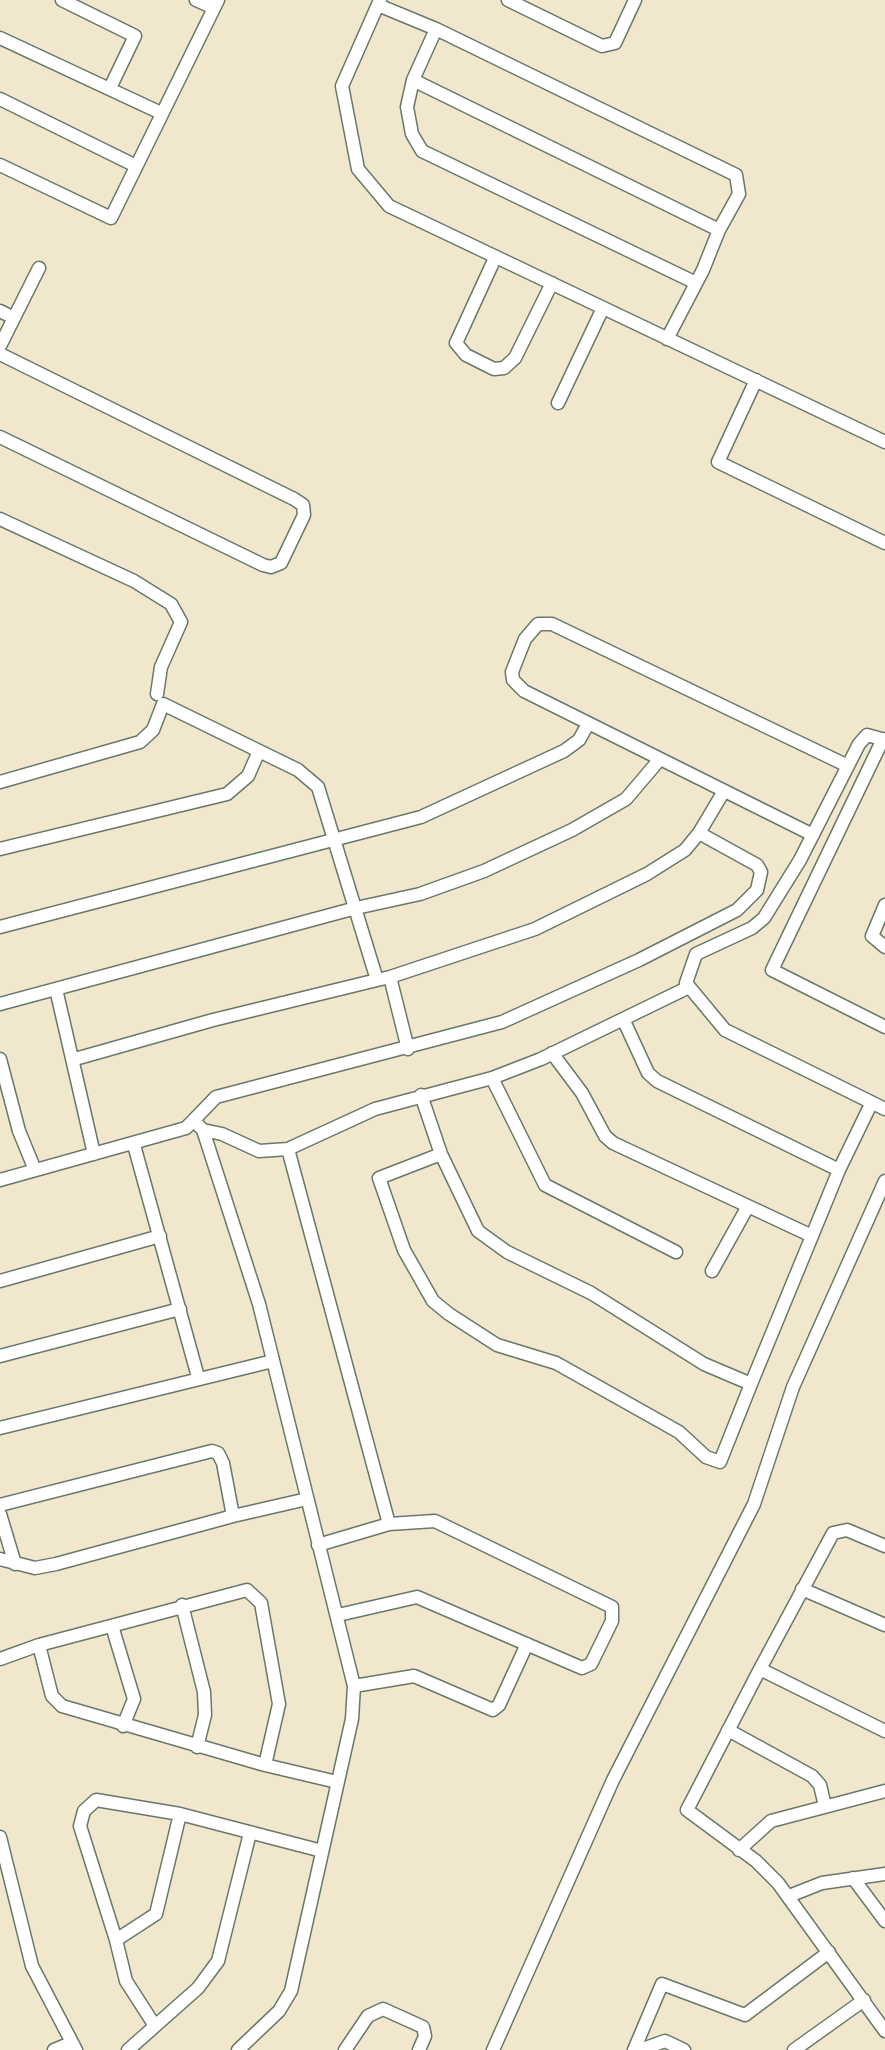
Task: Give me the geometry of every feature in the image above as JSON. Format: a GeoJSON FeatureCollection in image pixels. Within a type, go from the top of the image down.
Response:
{"type":"FeatureCollection","features":[{"type":"Feature","properties":{"kind":"street"},"geometry":{"type":"LineString","coordinates":[[62,0],[135,36],[110,88]]}},
{"type":"Feature","properties":{"kind":"street"},"geometry":{"type":"LineString","coordinates":[[0,165],[111,218],[216,4],[196,0]]}},
{"type":"Feature","properties":{"kind":"street"},"geometry":{"type":"LineString","coordinates":[[508,0],[602,46],[615,43],[635,0]]}},
{"type":"Feature","properties":{"kind":"street"},"geometry":{"type":"LineString","coordinates":[[667,339],[739,194],[736,175],[379,2],[342,86],[358,169],[389,206],[495,258],[885,442]]}},
{"type":"Feature","properties":{"kind":"street"},"geometry":{"type":"LineString","coordinates":[[436,29],[413,80],[407,107],[412,134],[422,151],[696,283]]}},
{"type":"Feature","properties":{"kind":"street"},"geometry":{"type":"LineString","coordinates":[[0,38],[161,113]]}},
{"type":"Feature","properties":{"kind":"street"},"geometry":{"type":"LineString","coordinates":[[413,80],[719,230]]}},
{"type":"Feature","properties":{"kind":"street"},"geometry":{"type":"LineString","coordinates":[[0,99],[136,166]]}},
{"type":"Feature","properties":{"kind":"street"},"geometry":{"type":"LineString","coordinates":[[495,258],[457,343],[466,355],[494,369],[505,368],[515,358],[552,283]]}},
{"type":"Feature","properties":{"kind":"street"},"geometry":{"type":"LineString","coordinates":[[0,346],[39,268]]}},
{"type":"Feature","properties":{"kind":"street"},"geometry":{"type":"LineString","coordinates":[[558,403],[603,308]]}},
{"type":"Feature","properties":{"kind":"street"},"geometry":{"type":"LineString","coordinates":[[0,311],[14,318]]}},
{"type":"Feature","properties":{"kind":"street"},"geometry":{"type":"LineString","coordinates":[[0,354],[294,499],[303,505],[304,516],[281,563],[271,567],[263,565],[0,437]]}},
{"type":"Feature","properties":{"kind":"street"},"geometry":{"type":"LineString","coordinates":[[756,380],[719,462],[885,543]]}},
{"type":"Feature","properties":{"kind":"street"},"geometry":{"type":"LineString","coordinates":[[0,519],[134,581],[171,604],[181,622],[161,667],[157,694]]}},
{"type":"Feature","properties":{"kind":"street"},"geometry":{"type":"LineString","coordinates":[[813,835],[524,691],[513,680],[512,671],[519,651],[538,624],[552,624],[848,766]]}},
{"type":"Feature","properties":{"kind":"street"},"geometry":{"type":"LineString","coordinates":[[0,782],[140,742],[153,730],[163,704],[298,770],[318,787],[356,908],[408,1049]]}},
{"type":"Feature","properties":{"kind":"street"},"geometry":{"type":"LineString","coordinates":[[0,927],[421,817],[472,796],[572,746],[588,724]]}},
{"type":"Feature","properties":{"kind":"street"},"geometry":{"type":"LineString","coordinates":[[0,1180],[199,1126],[260,1151],[288,1149],[375,1109],[492,1078],[624,1021],[687,988],[696,954],[752,928],[764,918],[813,835],[859,744],[867,736],[884,739],[772,970],[885,1027]]}},
{"type":"Feature","properties":{"kind":"street"},"geometry":{"type":"LineString","coordinates":[[0,849],[227,794],[248,776],[260,751]]}},
{"type":"Feature","properties":{"kind":"street"},"geometry":{"type":"LineString","coordinates":[[0,1004],[356,908],[420,894],[484,871],[572,830],[626,800],[660,759]]}},
{"type":"Feature","properties":{"kind":"street"},"geometry":{"type":"LineString","coordinates":[[75,1059],[213,1020],[447,960],[568,916],[679,855],[699,833],[724,791]]}},
{"type":"Feature","properties":{"kind":"street"},"geometry":{"type":"LineString","coordinates":[[238,2050],[289,1998],[354,1709],[354,1686],[259,1304],[199,1126],[202,1108],[216,1097],[408,1049],[502,1022],[639,960],[748,902],[761,883],[761,872],[757,865],[699,833]]}},
{"type":"Feature","properties":{"kind":"street"},"geometry":{"type":"LineString","coordinates":[[885,905],[872,936],[885,947]]}},
{"type":"Feature","properties":{"kind":"street"},"geometry":{"type":"LineString","coordinates":[[687,988],[725,1030],[885,1109]]}},
{"type":"Feature","properties":{"kind":"street"},"geometry":{"type":"LineString","coordinates":[[56,989],[75,1059],[94,1154]]}},
{"type":"Feature","properties":{"kind":"street"},"geometry":{"type":"LineString","coordinates":[[624,1021],[648,1073],[657,1081],[839,1170]]}},
{"type":"Feature","properties":{"kind":"street"},"geometry":{"type":"LineString","coordinates":[[552,1053],[586,1098],[605,1136],[613,1143],[747,1208],[812,1236]]}},
{"type":"Feature","properties":{"kind":"street"},"geometry":{"type":"LineString","coordinates":[[0,1059],[19,1131],[35,1170]]}},
{"type":"Feature","properties":{"kind":"street"},"geometry":{"type":"LineString","coordinates":[[492,1078],[545,1185],[676,1252]]}},
{"type":"Feature","properties":{"kind":"street"},"geometry":{"type":"LineString","coordinates":[[421,1095],[442,1154],[478,1231],[507,1252],[591,1293],[704,1364],[751,1384]]}},
{"type":"Feature","properties":{"kind":"street"},"geometry":{"type":"LineString","coordinates":[[442,1154],[379,1178],[404,1250],[433,1301],[497,1345],[556,1363],[679,1432],[706,1457],[720,1462],[839,1170],[871,1104]]}},
{"type":"Feature","properties":{"kind":"street"},"geometry":{"type":"LineString","coordinates":[[134,1145],[198,1377]]}},
{"type":"Feature","properties":{"kind":"street"},"geometry":{"type":"LineString","coordinates":[[288,1149],[389,1524]]}},
{"type":"Feature","properties":{"kind":"street"},"geometry":{"type":"LineString","coordinates":[[493,2050],[613,1780],[754,1504],[793,1387],[885,1181]]}},
{"type":"Feature","properties":{"kind":"street"},"geometry":{"type":"LineString","coordinates":[[712,1271],[747,1208]]}},
{"type":"Feature","properties":{"kind":"street"},"geometry":{"type":"LineString","coordinates":[[0,1281],[160,1236]]}},
{"type":"Feature","properties":{"kind":"street"},"geometry":{"type":"LineString","coordinates":[[0,1356],[180,1308]]}},
{"type":"Feature","properties":{"kind":"street"},"geometry":{"type":"LineString","coordinates":[[0,1428],[198,1377],[273,1361]]}},
{"type":"Feature","properties":{"kind":"street"},"geometry":{"type":"LineString","coordinates":[[0,1505],[212,1451],[218,1453],[223,1463],[233,1516]]}},
{"type":"Feature","properties":{"kind":"street"},"geometry":{"type":"LineString","coordinates":[[0,1559],[35,1568],[56,1564],[307,1499]]}},
{"type":"Feature","properties":{"kind":"street"},"geometry":{"type":"LineString","coordinates":[[0,1514],[15,1564]]}},
{"type":"Feature","properties":{"kind":"street"},"geometry":{"type":"LineString","coordinates":[[318,1545],[389,1524],[435,1521],[612,1607],[612,1620],[591,1664],[582,1668],[417,1597],[338,1615]]}},
{"type":"Feature","properties":{"kind":"street"},"geometry":{"type":"LineString","coordinates":[[885,1546],[848,1530],[837,1530],[828,1539],[687,1810],[765,1869],[789,1896],[885,2031]]}},
{"type":"Feature","properties":{"kind":"street"},"geometry":{"type":"LineString","coordinates":[[802,1589],[885,1625]]}},
{"type":"Feature","properties":{"kind":"street"},"geometry":{"type":"LineString","coordinates":[[0,1659],[39,1645],[182,1605],[247,1590],[261,1603],[279,1703],[265,1765]]}},
{"type":"Feature","properties":{"kind":"street"},"geometry":{"type":"LineString","coordinates":[[182,1605],[204,1692],[205,1715],[198,1746]]}},
{"type":"Feature","properties":{"kind":"street"},"geometry":{"type":"LineString","coordinates":[[112,1626],[134,1699],[123,1726]]}},
{"type":"Feature","properties":{"kind":"street"},"geometry":{"type":"LineString","coordinates":[[354,1686],[414,1676],[493,1710],[499,1705],[527,1644]]}},
{"type":"Feature","properties":{"kind":"street"},"geometry":{"type":"LineString","coordinates":[[39,1645],[57,1702],[123,1726],[337,1782]]}},
{"type":"Feature","properties":{"kind":"street"},"geometry":{"type":"LineString","coordinates":[[760,1670],[885,1731]]}},
{"type":"Feature","properties":{"kind":"street"},"geometry":{"type":"LineString","coordinates":[[728,1730],[812,1776],[820,1785],[825,1806]]}},
{"type":"Feature","properties":{"kind":"street"},"geometry":{"type":"LineString","coordinates":[[739,1850],[771,1821],[885,1791]]}},
{"type":"Feature","properties":{"kind":"street"},"geometry":{"type":"LineString","coordinates":[[155,2026],[126,1981],[80,1826],[84,1811],[96,1800],[108,1799],[180,1814],[321,1851]]}},
{"type":"Feature","properties":{"kind":"street"},"geometry":{"type":"LineString","coordinates":[[116,1940],[156,1914],[180,1814]]}},
{"type":"Feature","properties":{"kind":"street"},"geometry":{"type":"LineString","coordinates":[[128,2050],[198,1988],[218,1961],[250,1833]]}},
{"type":"Feature","properties":{"kind":"street"},"geometry":{"type":"LineString","coordinates":[[0,1837],[32,1966],[73,2046],[54,2050]]}},
{"type":"Feature","properties":{"kind":"street"},"geometry":{"type":"LineString","coordinates":[[789,1896],[815,1884],[885,1874]]}},
{"type":"Feature","properties":{"kind":"street"},"geometry":{"type":"LineString","coordinates":[[853,1878],[885,1921]]}},
{"type":"Feature","properties":{"kind":"street"},"geometry":{"type":"LineString","coordinates":[[634,2050],[662,1984],[745,2015],[829,1952]]}},
{"type":"Feature","properties":{"kind":"street"},"geometry":{"type":"LineString","coordinates":[[794,2050],[864,2000]]}},
{"type":"Feature","properties":{"kind":"street"},"geometry":{"type":"LineString","coordinates":[[345,2050],[368,2016],[383,2009],[423,2027],[425,2036],[419,2050]]}},
{"type":"Feature","properties":{"kind":"street"},"geometry":{"type":"LineString","coordinates":[[640,2050],[665,2041],[684,2050]]}}]}
